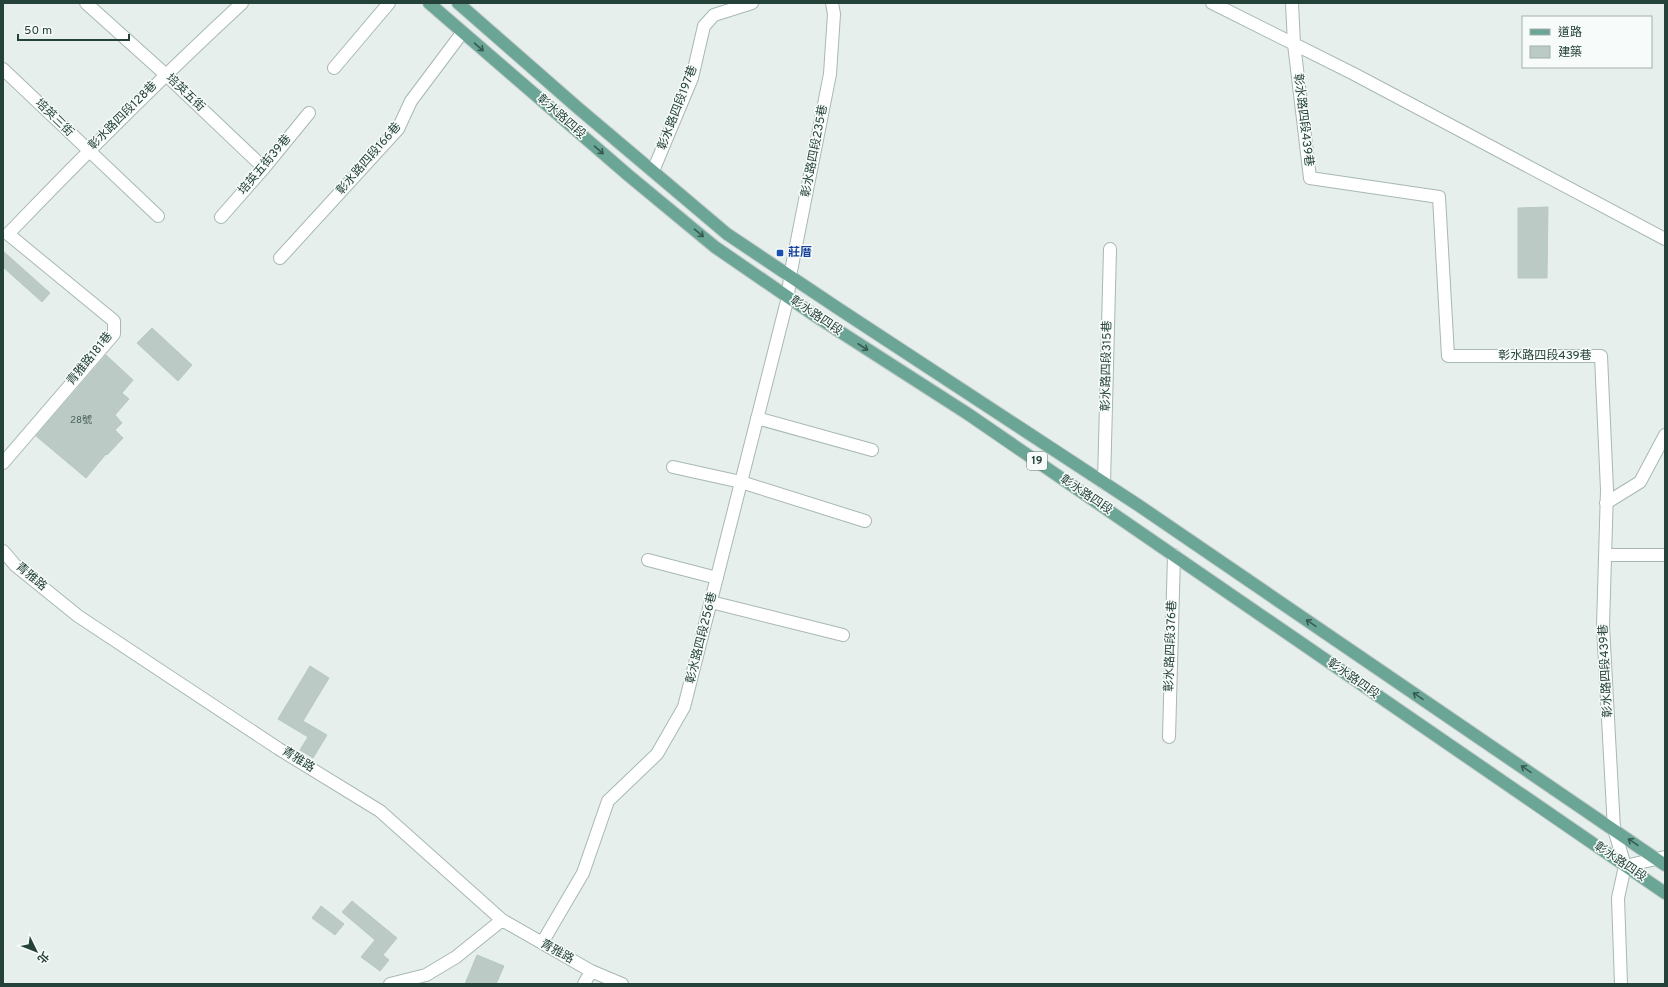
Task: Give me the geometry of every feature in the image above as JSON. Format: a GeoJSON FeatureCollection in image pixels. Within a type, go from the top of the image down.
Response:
{"type":"FeatureCollection","features":[{"type":"Feature","properties":{"kind":"main road","name":"彰水路四段"},"geometry":{"type":"LineString","coordinates":[[429,3],[628,175],[715,247],[788,297],[968,414],[1665,893]]}},
{"type":"Feature","properties":{"kind":"main road","name":"彰水路四段"},"geometry":{"type":"LineString","coordinates":[[458,3],[578,108],[727,234],[1138,505],[1614,829],[1662,860]]}},
{"type":"Feature","properties":{"kind":"main road"},"geometry":{"type":"LineString","coordinates":[[1125,521],[1138,505]]}},
{"type":"Feature","properties":{"kind":"street","name":"培英五街"},"geometry":{"type":"LineString","coordinates":[[86,3],[165,74],[264,168]]}},
{"type":"Feature","properties":{"kind":"street","name":"彰水路四段128巷"},"geometry":{"type":"LineString","coordinates":[[8,234],[165,74],[242,3]]}},
{"type":"Feature","properties":{"kind":"street"},"geometry":{"type":"LineString","coordinates":[[334,68],[389,3]]}},
{"type":"Feature","properties":{"kind":"street","name":"彰水路四段197巷"},"geometry":{"type":"LineString","coordinates":[[653,171],[692,78],[704,26],[714,15],[752,3]]}},
{"type":"Feature","properties":{"kind":"street","name":"彰水路四段235巷"},"geometry":{"type":"LineString","coordinates":[[788,297],[790,276],[830,74],[834,14],[832,3]]}},
{"type":"Feature","properties":{"kind":"street"},"geometry":{"type":"LineString","coordinates":[[1212,3],[1522,162],[1665,239]]}},
{"type":"Feature","properties":{"kind":"street"},"geometry":{"type":"LineString","coordinates":[[1292,3],[1294,44]]}},
{"type":"Feature","properties":{"kind":"street","name":"彰水路四段166巷"},"geometry":{"type":"LineString","coordinates":[[280,258],[398,129],[411,101],[462,33]]}},
{"type":"Feature","properties":{"kind":"street","name":"彰水路四段439巷"},"geometry":{"type":"LineString","coordinates":[[1294,44],[1310,178],[1439,197],[1448,356],[1601,356],[1606,504],[1603,626],[1614,829],[1625,866]]}},
{"type":"Feature","properties":{"kind":"street","name":"培英三街"},"geometry":{"type":"LineString","coordinates":[[3,69],[158,216]]}},
{"type":"Feature","properties":{"kind":"street","name":"培英五街39巷"},"geometry":{"type":"LineString","coordinates":[[221,217],[309,113]]}},
{"type":"Feature","properties":{"kind":"street","name":"青雅路181巷"},"geometry":{"type":"LineString","coordinates":[[3,463],[114,334],[114,321],[8,234]]}},
{"type":"Feature","properties":{"kind":"street","name":"彰水路四段315巷"},"geometry":{"type":"LineString","coordinates":[[1104,483],[1110,249]]}},
{"type":"Feature","properties":{"kind":"street","name":"彰水路四段256巷"},"geometry":{"type":"LineString","coordinates":[[542,943],[583,873],[608,802],[657,754],[684,707],[788,297]]}},
{"type":"Feature","properties":{"kind":"street"},"geometry":{"type":"LineString","coordinates":[[757,418],[872,450]]}},
{"type":"Feature","properties":{"kind":"street"},"geometry":{"type":"LineString","coordinates":[[1606,504],[1640,482],[1665,435]]}},
{"type":"Feature","properties":{"kind":"street"},"geometry":{"type":"LineString","coordinates":[[673,466],[741,482],[865,521]]}},
{"type":"Feature","properties":{"kind":"street","name":"青雅路"},"geometry":{"type":"LineString","coordinates":[[3,551],[15,565],[78,616],[279,749],[380,811],[502,920],[591,971],[622,984]]}},
{"type":"Feature","properties":{"kind":"street","name":"彰水路四段376巷"},"geometry":{"type":"LineString","coordinates":[[1169,737],[1174,555]]}},
{"type":"Feature","properties":{"kind":"street"},"geometry":{"type":"LineString","coordinates":[[1605,555],[1665,555]]}},
{"type":"Feature","properties":{"kind":"street"},"geometry":{"type":"LineString","coordinates":[[648,560],[717,578]]}},
{"type":"Feature","properties":{"kind":"street"},"geometry":{"type":"LineString","coordinates":[[711,602],[843,635]]}},
{"type":"Feature","properties":{"kind":"street"},"geometry":{"type":"LineString","coordinates":[[1621,984],[1618,898],[1625,866],[1662,860]]}},
{"type":"Feature","properties":{"kind":"street"},"geometry":{"type":"LineString","coordinates":[[390,984],[425,980],[502,920]]}},
{"type":"Feature","properties":{"kind":"street"},"geometry":{"type":"LineString","coordinates":[[584,984],[591,971]]}},
{"type":"Feature","properties":{"kind":"building"},"geometry":{"type":"Polygon","coordinates":[[[1548,207],[1547,278],[1518,278],[1518,208],[1548,207]]]}},
{"type":"Feature","properties":{"kind":"building"},"geometry":{"type":"Polygon","coordinates":[[[3,251],[50,293],[42,302],[3,267],[3,251]]]}},
{"type":"Feature","properties":{"kind":"building"},"geometry":{"type":"Polygon","coordinates":[[[152,328],[192,365],[178,381],[137,343],[152,328]]]}},
{"type":"Feature","properties":{"kind":"building"},"geometry":{"type":"Polygon","coordinates":[[[106,355],[133,380],[122,393],[129,399],[115,415],[122,423],[115,430],[123,438],[107,455],[106,454],[86,478],[36,436],[106,355]]]}},
{"type":"Feature","properties":{"kind":"building"},"geometry":{"type":"Polygon","coordinates":[[[310,666],[329,678],[303,721],[327,735],[313,758],[300,750],[308,737],[278,719],[310,666]]]}},
{"type":"Feature","properties":{"kind":"building"},"geometry":{"type":"Polygon","coordinates":[[[352,901],[397,938],[383,955],[389,960],[380,971],[361,957],[375,940],[342,912],[352,901]]]}},
{"type":"Feature","properties":{"kind":"building"},"geometry":{"type":"Polygon","coordinates":[[[321,906],[344,924],[335,935],[312,918],[321,906]]]}},
{"type":"Feature","properties":{"kind":"building"},"geometry":{"type":"Polygon","coordinates":[[[477,955],[504,966],[496,984],[465,984],[477,955]]]}},
{"type":"Feature","properties":{"kind":"place","name":"莊厝"},"geometry":{"type":"Point","coordinates":[780,253]}}]}
